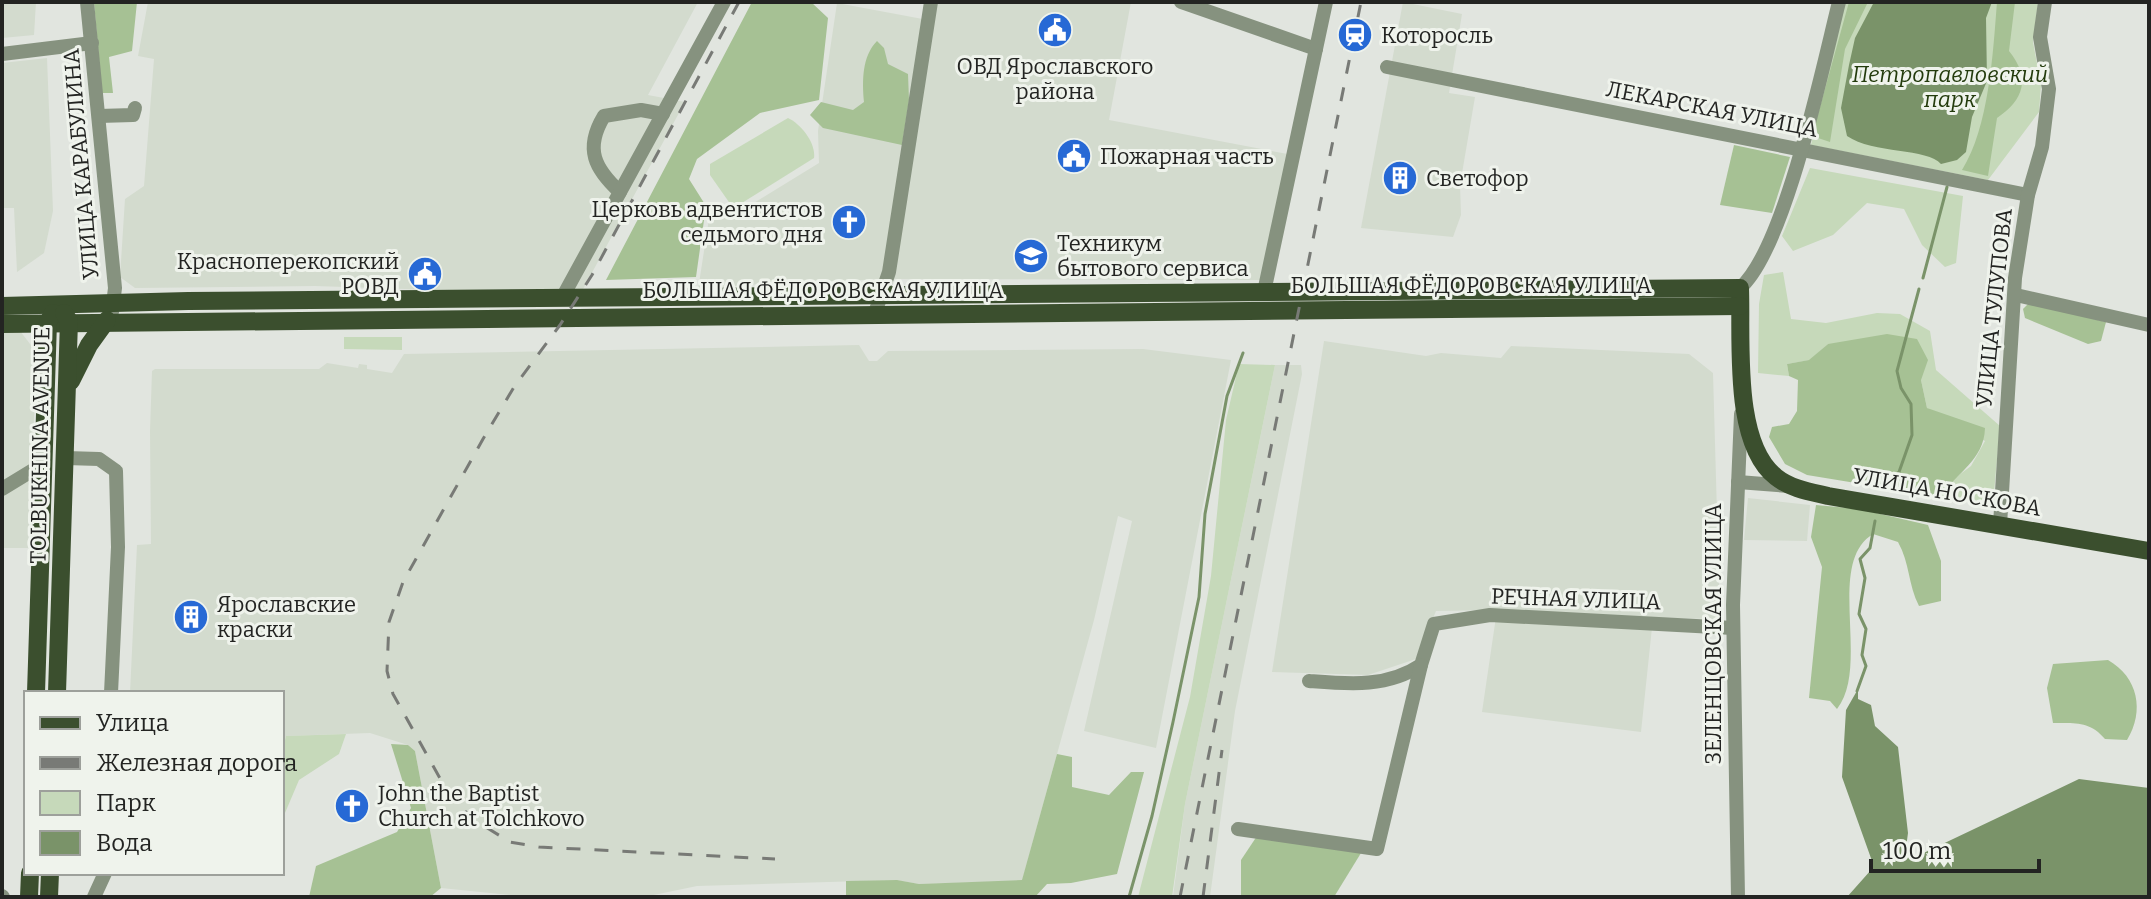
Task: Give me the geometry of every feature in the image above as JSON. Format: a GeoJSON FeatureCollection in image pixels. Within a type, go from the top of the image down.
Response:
{"type":"FeatureCollection","features":[{"type":"Feature","properties":{"kind":"main road","name":"БОЛЬШАЯ ФЁДОРОВСКАЯ УЛИЦА"},"geometry":{"type":"LineString","coordinates":[[2,306],[116,302],[1264,292],[1740,297]]}},
{"type":"Feature","properties":{"kind":"main road","name":"БОЛЬШАЯ ФЁДОРОВСКАЯ УЛИЦА"},"geometry":{"type":"LineString","coordinates":[[10,323],[875,313],[1740,297]]}},
{"type":"Feature","properties":{"kind":"main road","name":"ЗЕЛЕНЦОВСКАЯ УЛИЦА"},"geometry":{"type":"LineString","coordinates":[[1740,297],[1747,447],[1768,469],[1794,487]]}},
{"type":"Feature","properties":{"kind":"main road","name":"TOLBUKHINA AVENUE"},"geometry":{"type":"LineString","coordinates":[[36,691],[48,322],[58,304],[69,321],[57,691]]}},
{"type":"Feature","properties":{"kind":"main road"},"geometry":{"type":"LineString","coordinates":[[68,392],[84,352],[107,320]]}},
{"type":"Feature","properties":{"kind":"main road"},"geometry":{"type":"LineString","coordinates":[[10,323],[40,335],[47,364]]}},
{"type":"Feature","properties":{"kind":"main road","name":"УЛИЦА НОСКОВА"},"geometry":{"type":"LineString","coordinates":[[1794,487],[1838,498],[2149,551]]}},
{"type":"Feature","properties":{"kind":"main road"},"geometry":{"type":"LineString","coordinates":[[29,897],[30,875]]}},
{"type":"Feature","properties":{"kind":"main road"},"geometry":{"type":"LineString","coordinates":[[49,897],[50,875]]}},
{"type":"Feature","properties":{"kind":"street","name":"УЛИЦА КАРАБУЛИНА"},"geometry":{"type":"LineString","coordinates":[[87,2],[116,302],[107,320]]}},
{"type":"Feature","properties":{"kind":"street"},"geometry":{"type":"LineString","coordinates":[[562,298],[724,2]]}},
{"type":"Feature","properties":{"kind":"street"},"geometry":{"type":"LineString","coordinates":[[875,313],[889,272],[931,2]]}},
{"type":"Feature","properties":{"kind":"street"},"geometry":{"type":"LineString","coordinates":[[1181,2],[1316,49]]}},
{"type":"Feature","properties":{"kind":"street"},"geometry":{"type":"LineString","coordinates":[[1264,292],[1326,2]]}},
{"type":"Feature","properties":{"kind":"street"},"geometry":{"type":"LineString","coordinates":[[1740,297],[1761,261],[1801,149],[1839,2]]}},
{"type":"Feature","properties":{"kind":"street","name":"УЛИЦА ТУЛУПОВА"},"geometry":{"type":"LineString","coordinates":[[2000,525],[2015,278],[2028,195],[2042,147],[2049,89],[2040,37],[2045,2]]}},
{"type":"Feature","properties":{"kind":"street"},"geometry":{"type":"LineString","coordinates":[[2,54],[92,43]]}},
{"type":"Feature","properties":{"kind":"street","name":"ЛЕКАРСКАЯ УЛИЦА"},"geometry":{"type":"LineString","coordinates":[[1387,67],[2028,195]]}},
{"type":"Feature","properties":{"kind":"street"},"geometry":{"type":"LineString","coordinates":[[99,116],[133,115],[135,108]]}},
{"type":"Feature","properties":{"kind":"street"},"geometry":{"type":"LineString","coordinates":[[620,192],[597,171],[593,146],[597,128],[604,116],[626,111],[663,114]]}},
{"type":"Feature","properties":{"kind":"street"},"geometry":{"type":"LineString","coordinates":[[2016,295],[2149,325]]}},
{"type":"Feature","properties":{"kind":"street","name":"ЗЕЛЕНЦОВСКАЯ УЛИЦА"},"geometry":{"type":"LineString","coordinates":[[1738,897],[1733,628],[1738,482],[1747,447]]}},
{"type":"Feature","properties":{"kind":"street"},"geometry":{"type":"LineString","coordinates":[[66,458],[99,459],[116,471],[118,533],[111,691]]}},
{"type":"Feature","properties":{"kind":"street"},"geometry":{"type":"LineString","coordinates":[[2,489],[43,464]]}},
{"type":"Feature","properties":{"kind":"street","name":"УЛИЦА НОСКОВА"},"geometry":{"type":"LineString","coordinates":[[1738,482],[1794,487]]}},
{"type":"Feature","properties":{"kind":"street","name":"РЕЧНАЯ УЛИЦА"},"geometry":{"type":"LineString","coordinates":[[1421,665],[1434,624],[1490,615],[1733,628]]}},
{"type":"Feature","properties":{"kind":"street"},"geometry":{"type":"LineString","coordinates":[[1309,681],[1358,684],[1401,678],[1421,665]]}},
{"type":"Feature","properties":{"kind":"street"},"geometry":{"type":"LineString","coordinates":[[1238,829],[1377,849],[1421,665]]}},
{"type":"Feature","properties":{"kind":"street"},"geometry":{"type":"LineString","coordinates":[[94,897],[104,875]]}},
{"type":"Feature","properties":{"kind":"shaded area"},"geometry":{"type":"Polygon","coordinates":[[[2,2],[36,2],[34,35],[2,38],[2,2]]]}},
{"type":"Feature","properties":{"kind":"shaded area"},"geometry":{"type":"Polygon","coordinates":[[[94,2],[137,2],[132,51],[109,57],[113,93],[102,93],[94,2]]]}},
{"type":"Feature","properties":{"kind":"shaded area"},"geometry":{"type":"Polygon","coordinates":[[[148,2],[698,2],[648,95],[685,102],[582,291],[465,291],[315,286],[135,288],[120,277],[125,199],[144,186],[154,59],[138,56],[148,2]]]}},
{"type":"Feature","properties":{"kind":"shaded area"},"geometry":{"type":"Polygon","coordinates":[[[752,2],[811,2],[828,18],[819,100],[760,113],[697,159],[689,179],[706,206],[696,277],[606,280],[752,2]]]}},
{"type":"Feature","properties":{"kind":"shaded area"},"geometry":{"type":"Polygon","coordinates":[[[931,2],[1131,2],[1109,120],[1293,155],[1267,280],[887,279],[759,284],[698,290],[710,212],[744,209],[819,163],[818,131],[837,3],[928,20],[931,2]]]}},
{"type":"Feature","properties":{"kind":"shaded area"},"geometry":{"type":"Polygon","coordinates":[[[1403,2],[1462,14],[1449,93],[1475,97],[1460,185],[1461,215],[1453,237],[1361,228],[1403,2]]]}},
{"type":"Feature","properties":{"kind":"shaded area"},"geometry":{"type":"Polygon","coordinates":[[[1849,2],[1868,2],[1845,49],[1830,142],[1812,136],[1849,2]]]}},
{"type":"Feature","properties":{"kind":"shaded area"},"geometry":{"type":"Polygon","coordinates":[[[1997,2],[2015,2],[2009,51],[2022,79],[2013,104],[1997,118],[1988,176],[1962,170],[1971,153],[1984,111],[1997,2]]]}},
{"type":"Feature","properties":{"kind":"shaded area"},"geometry":{"type":"Polygon","coordinates":[[[877,41],[884,48],[888,64],[908,74],[909,100],[902,145],[823,128],[810,115],[821,102],[853,110],[864,102],[866,61],[877,41]]]}},
{"type":"Feature","properties":{"kind":"shaded area"},"geometry":{"type":"Polygon","coordinates":[[[47,58],[53,211],[44,253],[17,272],[14,208],[2,208],[2,63],[47,58]]]}},
{"type":"Feature","properties":{"kind":"shaded area"},"geometry":{"type":"Polygon","coordinates":[[[1734,145],[1790,157],[1772,213],[1720,205],[1734,145]]]}},
{"type":"Feature","properties":{"kind":"shaded area"},"geometry":{"type":"Polygon","coordinates":[[[2029,303],[2106,322],[2101,341],[2088,344],[2025,318],[2023,309],[2029,303]]]}},
{"type":"Feature","properties":{"kind":"shaded area"},"geometry":{"type":"Polygon","coordinates":[[[2,331],[20,331],[37,353],[28,548],[2,548],[2,331]]]}},
{"type":"Feature","properties":{"kind":"shaded area"},"geometry":{"type":"Polygon","coordinates":[[[1887,334],[1917,339],[1928,360],[1921,380],[1927,408],[1985,428],[1975,458],[1941,497],[1807,475],[1785,464],[1769,437],[1772,427],[1789,424],[1797,411],[1798,380],[1789,376],[1787,364],[1809,360],[1828,344],[1887,334]]]}},
{"type":"Feature","properties":{"kind":"shaded area"},"geometry":{"type":"Polygon","coordinates":[[[1324,341],[1426,356],[1441,353],[1501,358],[1511,346],[1689,354],[1713,373],[1720,619],[1653,618],[1641,732],[1482,712],[1497,610],[1436,611],[1416,659],[1368,675],[1272,672],[1324,341]]]}},
{"type":"Feature","properties":{"kind":"shaded area"},"geometry":{"type":"Polygon","coordinates":[[[859,345],[869,361],[877,361],[888,351],[1143,349],[1231,360],[1156,748],[1084,731],[1132,521],[1118,516],[1094,620],[1022,881],[919,884],[896,880],[697,886],[644,897],[530,897],[441,888],[415,751],[408,745],[370,733],[286,736],[284,744],[284,691],[130,691],[137,545],[151,544],[152,371],[319,369],[327,363],[358,368],[359,364],[367,365],[367,369],[392,373],[404,354],[859,345]]]}},
{"type":"Feature","properties":{"kind":"shaded area"},"geometry":{"type":"Polygon","coordinates":[[[1275,365],[1301,365],[1302,374],[1235,711],[1210,897],[1173,897],[1185,804],[1275,365]]]}},
{"type":"Feature","properties":{"kind":"shaded area"},"geometry":{"type":"Polygon","coordinates":[[[1748,498],[1810,505],[1807,541],[1744,540],[1748,498]]]}},
{"type":"Feature","properties":{"kind":"shaded area"},"geometry":{"type":"Polygon","coordinates":[[[1816,505],[1859,509],[1928,525],[1941,561],[1941,601],[1919,606],[1898,542],[1873,534],[1859,548],[1849,591],[1850,668],[1846,690],[1837,709],[1830,701],[1809,698],[1822,567],[1811,537],[1816,505]]]}},
{"type":"Feature","properties":{"kind":"shaded area"},"geometry":{"type":"Polygon","coordinates":[[[2108,660],[2126,676],[2136,696],[2136,718],[2127,740],[2105,739],[2082,724],[2053,723],[2047,688],[2053,664],[2108,660]]]}},
{"type":"Feature","properties":{"kind":"shaded area"},"geometry":{"type":"Polygon","coordinates":[[[391,744],[408,745],[415,751],[441,888],[430,897],[309,897],[316,866],[397,832],[411,808],[391,744]]]}},
{"type":"Feature","properties":{"kind":"shaded area"},"geometry":{"type":"Polygon","coordinates":[[[1057,754],[1072,757],[1072,787],[1109,795],[1131,772],[1144,772],[1117,874],[1071,883],[1047,884],[1035,897],[846,897],[846,881],[897,880],[919,884],[1022,880],[1057,754]]]}},
{"type":"Feature","properties":{"kind":"shaded area"},"geometry":{"type":"Polygon","coordinates":[[[1263,827],[1361,853],[1334,897],[1241,897],[1241,860],[1263,827]]]}},
{"type":"Feature","properties":{"kind":"green space","name":"Петропавловский парк"},"geometry":{"type":"Polygon","coordinates":[[[1842,2],[2038,2],[2033,42],[2041,85],[2039,112],[1988,180],[1811,145],[1842,2]]]}},
{"type":"Feature","properties":{"kind":"green space"},"geometry":{"type":"Polygon","coordinates":[[[788,118],[807,135],[813,146],[814,158],[737,206],[731,205],[710,175],[710,164],[788,118]]]}},
{"type":"Feature","properties":{"kind":"green space"},"geometry":{"type":"Polygon","coordinates":[[[1810,168],[1963,196],[1956,263],[1945,267],[1922,245],[1904,209],[1867,203],[1833,235],[1793,251],[1782,236],[1810,168]]]}},
{"type":"Feature","properties":{"kind":"green space"},"geometry":{"type":"Polygon","coordinates":[[[1783,272],[1791,319],[1826,323],[1877,313],[1900,314],[1930,331],[1936,370],[2000,426],[1993,504],[1941,497],[1951,481],[1971,466],[1985,441],[1927,408],[1921,380],[1828,344],[1810,360],[1787,364],[1789,376],[1758,373],[1759,304],[1764,275],[1783,272]]]}},
{"type":"Feature","properties":{"kind":"green space"},"geometry":{"type":"Polygon","coordinates":[[[344,337],[402,337],[402,350],[344,349],[344,337]]]}},
{"type":"Feature","properties":{"kind":"green space"},"geometry":{"type":"Polygon","coordinates":[[[1239,364],[1275,365],[1185,804],[1172,897],[1138,897],[1190,697],[1211,576],[1226,420],[1239,364]]]}},
{"type":"Feature","properties":{"kind":"green space"},"geometry":{"type":"Polygon","coordinates":[[[346,734],[339,754],[299,780],[284,815],[284,744],[286,736],[346,734]]]}},
{"type":"Feature","properties":{"kind":"water"},"geometry":{"type":"Polygon","coordinates":[[[1874,2],[1992,2],[1986,18],[1987,81],[1972,117],[1966,152],[1957,160],[1941,164],[1924,155],[1871,146],[1847,136],[1841,108],[1849,65],[1855,38],[1874,2]]]}},
{"type":"Feature","properties":{"kind":"water"},"geometry":{"type":"Polygon","coordinates":[[[1858,689],[1858,699],[1871,705],[1875,726],[1898,747],[1908,833],[1905,855],[1911,859],[2079,779],[2149,788],[2149,897],[1847,897],[1871,870],[1872,861],[1842,777],[1846,710],[1858,689]]]}},
{"type":"Feature","properties":{"kind":"waterway"},"geometry":{"type":"LineString","coordinates":[[1923,278],[1947,187]]}},
{"type":"Feature","properties":{"kind":"waterway"},"geometry":{"type":"LineString","coordinates":[[1881,488],[1899,472],[1912,435],[1911,404],[1901,388],[1897,371],[1919,289]]}},
{"type":"Feature","properties":{"kind":"waterway"},"geometry":{"type":"LineString","coordinates":[[1129,897],[1152,816],[1173,722],[1199,597],[1205,514],[1227,396],[1243,353]]}},
{"type":"Feature","properties":{"kind":"waterway"},"geometry":{"type":"LineString","coordinates":[[1857,691],[1866,666],[1862,655],[1866,629],[1859,614],[1865,578],[1860,559],[1870,548],[1875,521]]}},
{"type":"Feature","properties":{"kind":"railway"},"geometry":{"type":"LineString","coordinates":[[739,2],[592,275],[514,387],[403,582],[389,622],[387,671],[393,694],[446,789],[471,818],[510,842],[539,847],[775,859]]}},
{"type":"Feature","properties":{"kind":"railway"},"geometry":{"type":"LineString","coordinates":[[1180,897],[1361,2]]}},
{"type":"Feature","properties":{"kind":"railway"},"geometry":{"type":"LineString","coordinates":[[1203,897],[1222,750]]}},
{"type":"Feature","properties":{"kind":"place","name":"ОВД Ярославского района"},"geometry":{"type":"Point","coordinates":[1055,30]}},
{"type":"Feature","properties":{"kind":"place","name":"Которосль"},"geometry":{"type":"Point","coordinates":[1355,35]}},
{"type":"Feature","properties":{"kind":"place","name":"Пожарная часть"},"geometry":{"type":"Point","coordinates":[1074,156]}},
{"type":"Feature","properties":{"kind":"place","name":"Светофор"},"geometry":{"type":"Point","coordinates":[1400,178]}},
{"type":"Feature","properties":{"kind":"place","name":"Церковь адвентистов седьмого дня"},"geometry":{"type":"Point","coordinates":[849,222]}},
{"type":"Feature","properties":{"kind":"place","name":"Техникум бытового сервиса"},"geometry":{"type":"Point","coordinates":[1031,256]}},
{"type":"Feature","properties":{"kind":"place","name":"Красноперекопский РОВД"},"geometry":{"type":"Point","coordinates":[425,274]}},
{"type":"Feature","properties":{"kind":"place","name":"Ярославские краски"},"geometry":{"type":"Point","coordinates":[191,617]}},
{"type":"Feature","properties":{"kind":"place","name":"John the Baptist Church at Tolchkovo"},"geometry":{"type":"Point","coordinates":[352,806]}}]}
